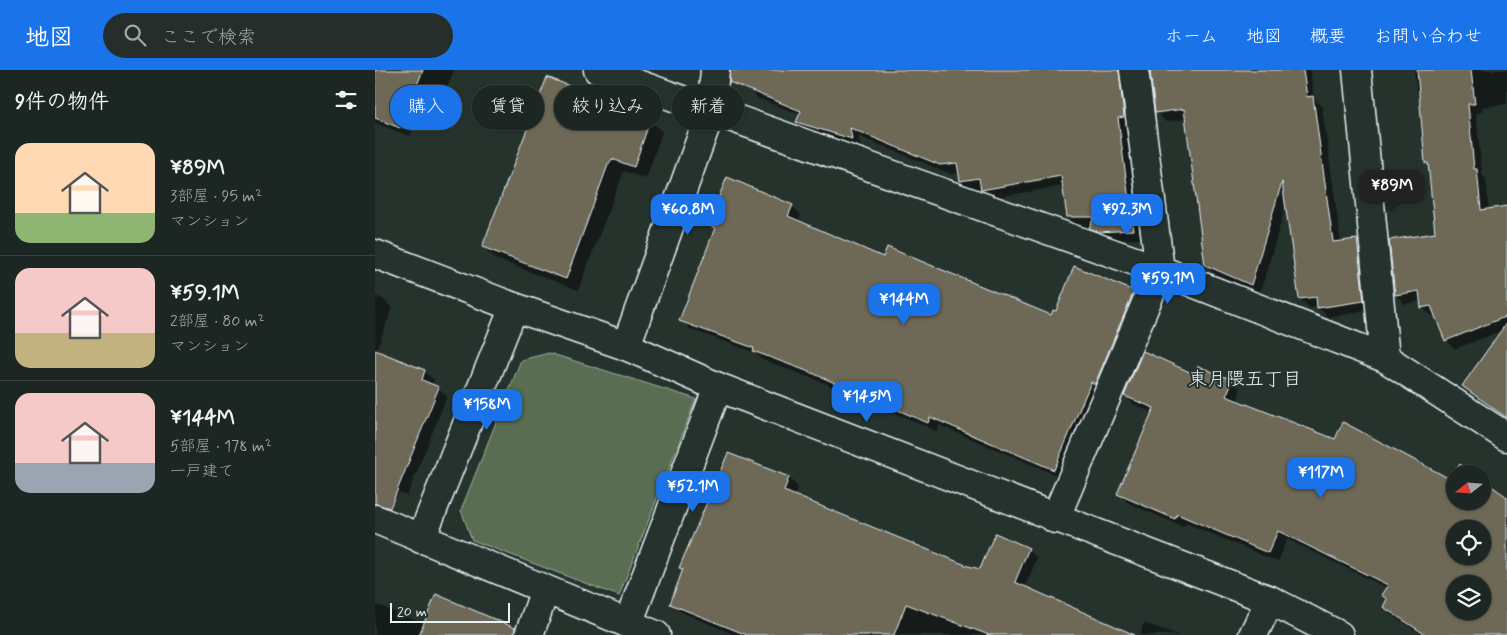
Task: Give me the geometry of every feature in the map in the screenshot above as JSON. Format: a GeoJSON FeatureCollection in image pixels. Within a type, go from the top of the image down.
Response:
{"type":"FeatureCollection","features":[{"type":"Feature","properties":{"kind":"street"},"geometry":{"type":"LineString","coordinates":[[598,70],[672,97]]}},
{"type":"Feature","properties":{"kind":"street"},"geometry":{"type":"LineString","coordinates":[[714,85],[715,70]]}},
{"type":"Feature","properties":{"kind":"street"},"geometry":{"type":"LineString","coordinates":[[1055,519],[1160,270],[1134,70]]}},
{"type":"Feature","properties":{"kind":"street"},"geometry":{"type":"LineString","coordinates":[[1357,70],[1385,358]]}},
{"type":"Feature","properties":{"kind":"street"},"geometry":{"type":"LineString","coordinates":[[744,123],[1160,270],[1385,358],[1507,437]]}},
{"type":"Feature","properties":{"kind":"street"},"geometry":{"type":"LineString","coordinates":[[626,346],[704,130]]}},
{"type":"Feature","properties":{"kind":"street"},"geometry":{"type":"LineString","coordinates":[[375,254],[514,307],[626,346],[718,387],[1055,519],[1270,600],[1339,635]]}},
{"type":"Feature","properties":{"kind":"street"},"geometry":{"type":"LineString","coordinates":[[421,538],[514,307]]}},
{"type":"Feature","properties":{"kind":"street"},"geometry":{"type":"LineString","coordinates":[[628,624],[718,387]]}},
{"type":"Feature","properties":{"kind":"street"},"geometry":{"type":"LineString","coordinates":[[375,519],[656,635]]}},
{"type":"Feature","properties":{"kind":"street"},"geometry":{"type":"LineString","coordinates":[[529,635],[545,590]]}},
{"type":"Feature","properties":{"kind":"street"},"geometry":{"type":"LineString","coordinates":[[1253,635],[1270,600]]}},
{"type":"Feature","properties":{"kind":"green space"},"geometry":{"type":"Polygon","coordinates":[[[549,353],[696,399],[619,596],[472,540],[461,510],[521,360],[549,353]]]}},
{"type":"Feature","properties":{"kind":"building"},"geometry":{"type":"Polygon","coordinates":[[[375,70],[423,70],[417,85],[390,85],[390,124],[375,118],[375,70]]]}},
{"type":"Feature","properties":{"kind":"building"},"geometry":{"type":"Polygon","coordinates":[[[730,70],[1119,70],[1124,117],[1118,118],[1133,230],[1099,232],[1089,228],[1094,217],[1067,217],[1061,176],[981,190],[979,178],[960,181],[957,163],[940,165],[850,128],[852,139],[796,122],[801,111],[744,88],[744,85],[729,82],[730,70]]]}},
{"type":"Feature","properties":{"kind":"building"},"geometry":{"type":"Polygon","coordinates":[[[1150,70],[1303,70],[1307,97],[1313,96],[1333,242],[1357,239],[1364,301],[1317,308],[1316,297],[1299,299],[1282,182],[1251,285],[1205,265],[1184,109],[1155,113],[1150,70]]]}},
{"type":"Feature","properties":{"kind":"building"},"geometry":{"type":"Polygon","coordinates":[[[1417,70],[1471,70],[1475,104],[1468,104],[1474,169],[1477,169],[1481,210],[1507,206],[1507,316],[1445,341],[1431,306],[1421,308],[1419,291],[1395,295],[1389,240],[1435,233],[1428,163],[1425,163],[1417,70]]]}},
{"type":"Feature","properties":{"kind":"building"},"geometry":{"type":"Polygon","coordinates":[[[547,77],[567,85],[554,85],[554,130],[647,130],[634,167],[612,159],[608,165],[566,279],[482,247],[527,130],[544,130],[544,85],[547,77]]]}},
{"type":"Feature","properties":{"kind":"building"},"geometry":{"type":"Polygon","coordinates":[[[727,177],[793,205],[788,216],[883,257],[887,247],[1051,315],[1053,310],[1056,311],[1074,266],[1134,291],[1095,384],[1091,382],[1054,470],[930,417],[928,423],[812,373],[753,351],[754,348],[679,321],[715,228],[707,225],[727,177]]]}},
{"type":"Feature","properties":{"kind":"building"},"geometry":{"type":"Polygon","coordinates":[[[1507,322],[1507,418],[1462,386],[1507,322]]]}},
{"type":"Feature","properties":{"kind":"building"},"geometry":{"type":"Polygon","coordinates":[[[375,350],[425,370],[422,380],[439,387],[390,508],[375,504],[375,350]]]}},
{"type":"Feature","properties":{"kind":"building"},"geometry":{"type":"Polygon","coordinates":[[[1143,351],[1194,374],[1198,366],[1233,380],[1226,396],[1335,439],[1343,422],[1446,477],[1446,510],[1491,510],[1491,486],[1507,497],[1507,635],[1426,635],[1383,607],[1387,599],[1381,595],[1388,585],[1278,531],[1268,553],[1177,514],[1175,519],[1117,494],[1154,408],[1124,396],[1143,351]]]}},
{"type":"Feature","properties":{"kind":"building"},"geometry":{"type":"Polygon","coordinates":[[[728,453],[789,477],[784,491],[968,566],[980,569],[995,533],[1029,548],[1015,582],[1135,635],[989,635],[906,604],[894,635],[747,635],[670,604],[683,569],[679,568],[728,453]]]}},
{"type":"Feature","properties":{"kind":"building"},"geometry":{"type":"Polygon","coordinates":[[[436,594],[515,628],[514,635],[419,635],[436,594]]]}},
{"type":"Feature","properties":{"kind":"district","name":"東月隈五丁目"},"geometry":{"type":"Point","coordinates":[1245,379]}}]}
